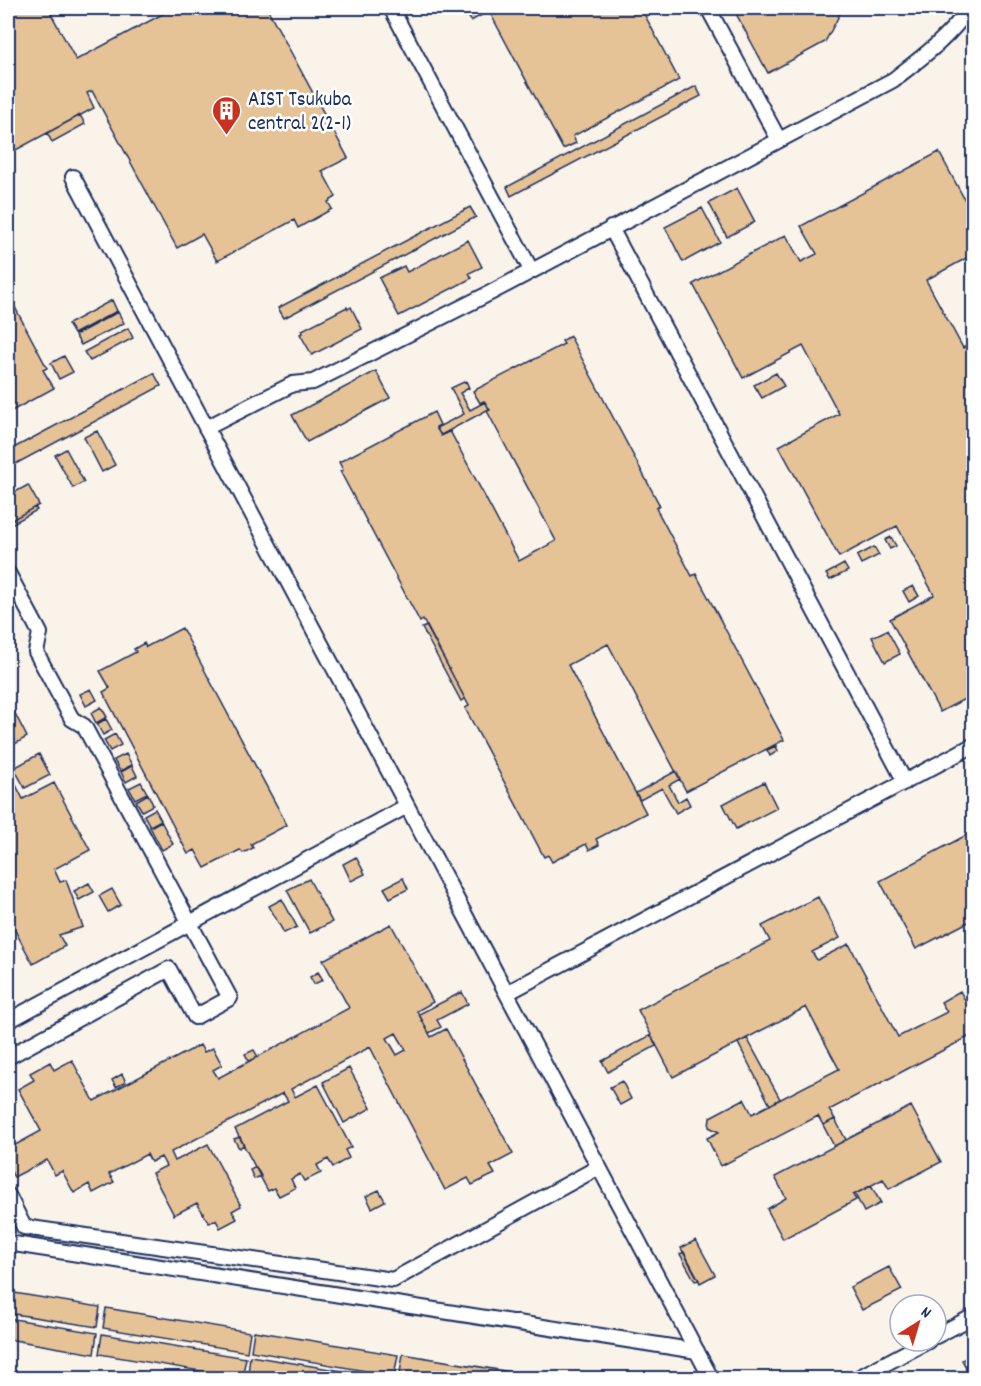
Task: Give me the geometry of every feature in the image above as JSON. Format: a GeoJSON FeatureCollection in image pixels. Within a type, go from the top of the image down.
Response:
{"type":"FeatureCollection","features":[{"type":"Feature","properties":{"kind":"lane"},"geometry":{"type":"LineString","coordinates":[[391,8],[531,270]]}},
{"type":"Feature","properties":{"kind":"lane"},"geometry":{"type":"LineString","coordinates":[[708,8],[779,140]]}},
{"type":"Feature","properties":{"kind":"lane"},"geometry":{"type":"LineString","coordinates":[[206,428],[293,384],[313,382],[893,80],[928,53],[960,21],[969,8]]}},
{"type":"Feature","properties":{"kind":"lane"},"geometry":{"type":"LineString","coordinates":[[73,177],[711,1378]]}},
{"type":"Feature","properties":{"kind":"lane"},"geometry":{"type":"LineString","coordinates":[[611,228],[905,782]]}},
{"type":"Feature","properties":{"kind":"lane"},"geometry":{"type":"LineString","coordinates":[[8,573],[40,633],[36,652],[72,719],[84,726],[230,998],[195,1017],[169,969],[8,1058]]}},
{"type":"Feature","properties":{"kind":"lane"},"geometry":{"type":"LineString","coordinates":[[507,993],[974,745]]}},
{"type":"Feature","properties":{"kind":"lane"},"geometry":{"type":"LineString","coordinates":[[8,1021],[407,806]]}},
{"type":"Feature","properties":{"kind":"lane"},"geometry":{"type":"LineString","coordinates":[[8,1195],[24,1227],[393,1280],[598,1167]]}},
{"type":"Feature","properties":{"kind":"lane"},"geometry":{"type":"LineString","coordinates":[[8,1243],[697,1351]]}},
{"type":"Feature","properties":{"kind":"lane"},"geometry":{"type":"LineString","coordinates":[[948,1330],[974,1316]]}},
{"type":"Feature","properties":{"kind":"lane"},"geometry":{"type":"LineString","coordinates":[[858,1378],[905,1353]]}},
{"type":"Feature","properties":{"kind":"building","name":"AIST Tsukuba central 2(2-1)"},"geometry":{"type":"Polygon","coordinates":[[[8,8],[48,8],[76,60],[174,8],[235,8],[237,13],[248,8],[267,8],[348,158],[322,171],[336,197],[328,202],[332,209],[298,228],[294,220],[217,261],[202,234],[177,248],[92,91],[87,93],[94,108],[14,151],[8,139],[8,8]]]}},
{"type":"Feature","properties":{"kind":"building"},"geometry":{"type":"Polygon","coordinates":[[[464,8],[641,8],[679,80],[573,136],[576,143],[563,149],[489,11],[471,21],[464,8]]]}},
{"type":"Feature","properties":{"kind":"building"},"geometry":{"type":"Polygon","coordinates":[[[733,8],[845,8],[825,42],[768,73],[733,8]]]}},
{"type":"Feature","properties":{"kind":"building"},"geometry":{"type":"Polygon","coordinates":[[[696,86],[701,96],[511,196],[507,187],[696,86]]]}},
{"type":"Feature","properties":{"kind":"building"},"geometry":{"type":"Polygon","coordinates":[[[80,115],[85,124],[52,142],[47,133],[80,115]]]}},
{"type":"Feature","properties":{"kind":"building"},"geometry":{"type":"Polygon","coordinates":[[[939,152],[974,217],[974,254],[926,280],[963,348],[974,342],[974,694],[940,712],[890,619],[934,595],[897,526],[839,557],[779,446],[839,414],[803,346],[743,378],[693,284],[786,235],[801,262],[817,254],[801,226],[939,152]]]}},
{"type":"Feature","properties":{"kind":"building"},"geometry":{"type":"Polygon","coordinates":[[[737,188],[755,222],[727,237],[709,203],[737,188]]]}},
{"type":"Feature","properties":{"kind":"building"},"geometry":{"type":"Polygon","coordinates":[[[470,207],[476,217],[284,318],[278,308],[470,207]]]}},
{"type":"Feature","properties":{"kind":"building"},"geometry":{"type":"Polygon","coordinates":[[[702,208],[720,242],[683,262],[665,227],[702,208]]]}},
{"type":"Feature","properties":{"kind":"building"},"geometry":{"type":"Polygon","coordinates":[[[468,240],[482,267],[469,273],[472,278],[399,316],[379,278],[404,266],[407,272],[468,240]]]}},
{"type":"Feature","properties":{"kind":"building"},"geometry":{"type":"Polygon","coordinates":[[[8,294],[47,368],[43,370],[54,388],[8,413],[8,294]]]}},
{"type":"Feature","properties":{"kind":"building"},"geometry":{"type":"Polygon","coordinates":[[[112,300],[117,311],[74,334],[68,324],[112,300]]]}},
{"type":"Feature","properties":{"kind":"building"},"geometry":{"type":"Polygon","coordinates":[[[347,307],[348,309],[351,307],[362,329],[312,355],[300,334],[303,333],[302,330],[347,307]]]}},
{"type":"Feature","properties":{"kind":"building"},"geometry":{"type":"Polygon","coordinates":[[[118,312],[124,323],[81,345],[75,335],[118,312]]]}},
{"type":"Feature","properties":{"kind":"building"},"geometry":{"type":"Polygon","coordinates":[[[128,328],[133,338],[90,361],[84,352],[128,328]]]}},
{"type":"Feature","properties":{"kind":"building"},"geometry":{"type":"Polygon","coordinates":[[[570,336],[660,506],[656,508],[692,576],[696,574],[784,740],[686,791],[608,644],[568,665],[646,813],[596,839],[599,845],[589,850],[586,844],[552,862],[548,855],[544,857],[465,708],[469,706],[423,620],[420,622],[340,471],[343,470],[339,462],[434,412],[440,425],[436,427],[441,436],[450,431],[519,561],[556,541],[487,411],[490,410],[484,401],[480,403],[473,391],[564,344],[562,341],[570,336]]]}},
{"type":"Feature","properties":{"kind":"building"},"geometry":{"type":"Polygon","coordinates":[[[64,356],[73,372],[59,379],[51,363],[64,356]]]}},
{"type":"Feature","properties":{"kind":"building"},"geometry":{"type":"Polygon","coordinates":[[[376,371],[390,398],[307,442],[292,415],[376,371]]]}},
{"type":"Feature","properties":{"kind":"building"},"geometry":{"type":"Polygon","coordinates":[[[154,373],[161,386],[8,468],[8,451],[154,373]]]}},
{"type":"Feature","properties":{"kind":"building"},"geometry":{"type":"Polygon","coordinates":[[[776,373],[784,386],[762,398],[754,385],[776,373]]]}},
{"type":"Feature","properties":{"kind":"building"},"geometry":{"type":"Polygon","coordinates":[[[466,381],[469,388],[460,393],[470,410],[485,402],[489,409],[441,435],[436,428],[464,414],[451,388],[466,381]]]}},
{"type":"Feature","properties":{"kind":"building"},"geometry":{"type":"Polygon","coordinates":[[[97,431],[115,465],[102,472],[84,437],[97,431]]]}},
{"type":"Feature","properties":{"kind":"building"},"geometry":{"type":"Polygon","coordinates":[[[66,449],[84,482],[73,488],[55,455],[66,449]]]}},
{"type":"Feature","properties":{"kind":"building"},"geometry":{"type":"Polygon","coordinates":[[[28,485],[39,505],[8,522],[8,496],[28,485]]]}},
{"type":"Feature","properties":{"kind":"building"},"geometry":{"type":"Polygon","coordinates":[[[35,507],[37,510],[8,526],[8,522],[35,507]]]}},
{"type":"Feature","properties":{"kind":"building"},"geometry":{"type":"Polygon","coordinates":[[[891,537],[896,546],[890,549],[885,540],[891,537]]]}},
{"type":"Feature","properties":{"kind":"building"},"geometry":{"type":"Polygon","coordinates":[[[874,547],[879,555],[861,564],[857,556],[874,547]]]}},
{"type":"Feature","properties":{"kind":"building"},"geometry":{"type":"Polygon","coordinates":[[[844,564],[848,571],[830,580],[826,574],[844,564]]]}},
{"type":"Feature","properties":{"kind":"building"},"geometry":{"type":"Polygon","coordinates":[[[913,586],[919,596],[909,602],[903,591],[913,586]]]}},
{"type":"Feature","properties":{"kind":"building"},"geometry":{"type":"Polygon","coordinates":[[[427,626],[465,699],[461,701],[422,628],[427,626]]]}},
{"type":"Feature","properties":{"kind":"building"},"geometry":{"type":"Polygon","coordinates":[[[182,628],[287,825],[251,844],[253,848],[243,853],[240,850],[205,868],[195,850],[188,854],[103,692],[110,688],[100,671],[136,652],[134,649],[144,643],[146,647],[182,628]]]}},
{"type":"Feature","properties":{"kind":"building"},"geometry":{"type":"Polygon","coordinates":[[[887,630],[900,654],[885,662],[872,637],[887,630]]]}},
{"type":"Feature","properties":{"kind":"building"},"geometry":{"type":"Polygon","coordinates":[[[91,689],[97,700],[86,706],[80,694],[91,689]]]}},
{"type":"Feature","properties":{"kind":"building"},"geometry":{"type":"Polygon","coordinates":[[[8,700],[27,737],[8,748],[8,700]]]}},
{"type":"Feature","properties":{"kind":"building"},"geometry":{"type":"Polygon","coordinates":[[[101,707],[107,717],[96,723],[91,713],[101,707]]]}},
{"type":"Feature","properties":{"kind":"building"},"geometry":{"type":"Polygon","coordinates":[[[106,719],[112,730],[103,735],[97,724],[106,719]]]}},
{"type":"Feature","properties":{"kind":"building"},"geometry":{"type":"Polygon","coordinates":[[[115,734],[121,745],[110,751],[104,740],[115,734]]]}},
{"type":"Feature","properties":{"kind":"building"},"geometry":{"type":"Polygon","coordinates":[[[776,746],[778,751],[770,756],[767,750],[776,746]]]}},
{"type":"Feature","properties":{"kind":"building"},"geometry":{"type":"Polygon","coordinates":[[[39,754],[50,775],[25,788],[14,768],[39,754]]]}},
{"type":"Feature","properties":{"kind":"building"},"geometry":{"type":"Polygon","coordinates":[[[126,754],[132,765],[120,771],[114,760],[126,754]]]}},
{"type":"Feature","properties":{"kind":"building"},"geometry":{"type":"Polygon","coordinates":[[[132,766],[137,776],[126,782],[121,772],[132,766]]]}},
{"type":"Feature","properties":{"kind":"building"},"geometry":{"type":"Polygon","coordinates":[[[8,769],[23,799],[54,783],[90,850],[54,869],[60,882],[66,880],[83,927],[59,935],[65,946],[33,964],[11,923],[8,925],[8,769]]]}},
{"type":"Feature","properties":{"kind":"building"},"geometry":{"type":"Polygon","coordinates":[[[676,771],[680,779],[669,785],[678,802],[686,797],[690,805],[676,813],[662,788],[640,800],[636,793],[676,771]]]}},
{"type":"Feature","properties":{"kind":"building"},"geometry":{"type":"Polygon","coordinates":[[[141,782],[147,793],[135,799],[129,788],[141,782]]]}},
{"type":"Feature","properties":{"kind":"building"},"geometry":{"type":"Polygon","coordinates":[[[764,782],[777,808],[736,829],[723,804],[764,782]]]}},
{"type":"Feature","properties":{"kind":"building"},"geometry":{"type":"Polygon","coordinates":[[[148,794],[153,805],[142,811],[136,801],[148,794]]]}},
{"type":"Feature","properties":{"kind":"building"},"geometry":{"type":"Polygon","coordinates":[[[155,809],[161,820],[150,826],[144,815],[155,809]]]}},
{"type":"Feature","properties":{"kind":"building"},"geometry":{"type":"Polygon","coordinates":[[[161,821],[173,844],[162,850],[150,827],[161,821]]]}},
{"type":"Feature","properties":{"kind":"building"},"geometry":{"type":"Polygon","coordinates":[[[974,831],[974,919],[916,949],[880,881],[974,831]]]}},
{"type":"Feature","properties":{"kind":"building"},"geometry":{"type":"Polygon","coordinates":[[[356,857],[365,874],[351,881],[343,864],[356,857]]]}},
{"type":"Feature","properties":{"kind":"building"},"geometry":{"type":"Polygon","coordinates":[[[403,878],[408,889],[390,898],[384,888],[403,878]]]}},
{"type":"Feature","properties":{"kind":"building"},"geometry":{"type":"Polygon","coordinates":[[[309,879],[332,922],[310,933],[287,890],[309,879]]]}},
{"type":"Feature","properties":{"kind":"building"},"geometry":{"type":"Polygon","coordinates":[[[89,883],[94,892],[79,900],[74,891],[89,883]]]}},
{"type":"Feature","properties":{"kind":"building"},"geometry":{"type":"Polygon","coordinates":[[[112,889],[121,905],[108,912],[99,896],[112,889]]]}},
{"type":"Feature","properties":{"kind":"building"},"geometry":{"type":"Polygon","coordinates":[[[818,897],[840,938],[812,952],[817,960],[849,944],[898,1037],[947,1012],[941,1002],[960,991],[966,1002],[974,998],[974,1034],[829,1110],[835,1119],[823,1125],[818,1116],[721,1166],[707,1138],[719,1132],[709,1127],[710,1117],[744,1099],[752,1114],[839,1069],[806,1007],[673,1077],[638,1010],[770,941],[762,926],[818,897]]]}},
{"type":"Feature","properties":{"kind":"building"},"geometry":{"type":"Polygon","coordinates":[[[282,899],[297,927],[284,933],[269,906],[282,899]]]}},
{"type":"Feature","properties":{"kind":"building"},"geometry":{"type":"Polygon","coordinates":[[[391,924],[433,1002],[417,1011],[431,1037],[446,1029],[513,1154],[490,1166],[495,1174],[472,1185],[468,1178],[445,1190],[370,1047],[291,1089],[295,1097],[318,1085],[351,1147],[345,1150],[349,1158],[333,1167],[328,1159],[317,1165],[321,1173],[304,1181],[300,1174],[291,1179],[295,1188],[279,1196],[274,1188],[268,1191],[235,1129],[288,1101],[283,1093],[171,1152],[175,1161],[208,1144],[241,1206],[232,1211],[237,1219],[220,1228],[216,1220],[209,1223],[197,1203],[174,1215],[152,1173],[166,1166],[161,1157],[151,1162],[147,1154],[109,1174],[114,1182],[93,1193],[89,1184],[74,1193],[62,1171],[55,1175],[47,1160],[14,1177],[11,1172],[8,1174],[8,1149],[41,1131],[18,1089],[34,1080],[30,1073],[50,1062],[54,1070],[72,1060],[94,1101],[200,1045],[204,1052],[213,1048],[222,1065],[213,1070],[218,1078],[349,1008],[323,960],[391,924]],[[396,1033],[387,1038],[397,1055],[406,1050],[396,1033]]]}},
{"type":"Feature","properties":{"kind":"building"},"geometry":{"type":"Polygon","coordinates":[[[318,972],[323,980],[314,984],[310,977],[318,972]]]}},
{"type":"Feature","properties":{"kind":"building"},"geometry":{"type":"Polygon","coordinates":[[[462,992],[468,1004],[437,1020],[441,1027],[429,1033],[419,1014],[462,992]]]}},
{"type":"Feature","properties":{"kind":"building"},"geometry":{"type":"Polygon","coordinates":[[[651,1035],[656,1046],[608,1072],[602,1061],[651,1035]]]}},
{"type":"Feature","properties":{"kind":"building"},"geometry":{"type":"Polygon","coordinates":[[[747,1038],[780,1099],[770,1105],[738,1043],[747,1038]]]}},
{"type":"Feature","properties":{"kind":"building"},"geometry":{"type":"Polygon","coordinates":[[[254,1050],[258,1057],[249,1061],[245,1054],[254,1050]]]}},
{"type":"Feature","properties":{"kind":"building"},"geometry":{"type":"Polygon","coordinates":[[[349,1068],[371,1108],[344,1123],[323,1082],[349,1068]]]}},
{"type":"Feature","properties":{"kind":"building"},"geometry":{"type":"Polygon","coordinates":[[[122,1074],[126,1082],[116,1087],[112,1080],[122,1074]]]}},
{"type":"Feature","properties":{"kind":"building"},"geometry":{"type":"Polygon","coordinates":[[[622,1081],[631,1099],[620,1105],[610,1087],[622,1081]]]}},
{"type":"Feature","properties":{"kind":"building"},"geometry":{"type":"Polygon","coordinates":[[[911,1106],[941,1162],[889,1189],[883,1179],[853,1195],[856,1200],[783,1239],[767,1209],[786,1198],[775,1177],[911,1106]]]}},
{"type":"Feature","properties":{"kind":"building"},"geometry":{"type":"Polygon","coordinates":[[[835,1119],[846,1140],[834,1146],[823,1125],[835,1119]]]}},
{"type":"Feature","properties":{"kind":"building"},"geometry":{"type":"Polygon","coordinates":[[[240,1137],[244,1145],[239,1148],[234,1139],[240,1137]]]}},
{"type":"Feature","properties":{"kind":"building"},"geometry":{"type":"Polygon","coordinates":[[[256,1167],[261,1176],[254,1179],[250,1170],[256,1167]]]}},
{"type":"Feature","properties":{"kind":"building"},"geometry":{"type":"Polygon","coordinates":[[[871,1186],[881,1203],[864,1212],[855,1194],[871,1186]]]}},
{"type":"Feature","properties":{"kind":"building"},"geometry":{"type":"Polygon","coordinates":[[[379,1190],[385,1201],[372,1208],[366,1196],[379,1190]]]}},
{"type":"Feature","properties":{"kind":"building"},"geometry":{"type":"Polygon","coordinates":[[[696,1240],[715,1275],[700,1283],[681,1248],[696,1240]]]}},
{"type":"Feature","properties":{"kind":"building"},"geometry":{"type":"Polygon","coordinates":[[[684,1252],[699,1280],[695,1281],[680,1254],[684,1252]]]}},
{"type":"Feature","properties":{"kind":"building"},"geometry":{"type":"Polygon","coordinates":[[[889,1267],[902,1290],[888,1293],[888,1297],[862,1310],[850,1287],[889,1267]]]}},
{"type":"Feature","properties":{"kind":"building"},"geometry":{"type":"Polygon","coordinates":[[[8,1292],[100,1307],[97,1327],[8,1313],[8,1292]]]}},
{"type":"Feature","properties":{"kind":"building"},"geometry":{"type":"Polygon","coordinates":[[[106,1308],[250,1332],[247,1352],[103,1328],[106,1308]]]}},
{"type":"Feature","properties":{"kind":"building"},"geometry":{"type":"Polygon","coordinates":[[[8,1318],[97,1333],[94,1354],[8,1339],[8,1318]]]}},
{"type":"Feature","properties":{"kind":"building"},"geometry":{"type":"Polygon","coordinates":[[[254,1331],[398,1355],[394,1376],[251,1351],[254,1331]]]}},
{"type":"Feature","properties":{"kind":"building"},"geometry":{"type":"Polygon","coordinates":[[[102,1334],[246,1358],[242,1378],[99,1354],[102,1334]]]}},
{"type":"Feature","properties":{"kind":"building"},"geometry":{"type":"Polygon","coordinates":[[[403,1354],[546,1378],[432,1378],[400,1373],[403,1354]]]}},
{"type":"Feature","properties":{"kind":"building"},"geometry":{"type":"Polygon","coordinates":[[[974,1354],[974,1378],[954,1378],[968,1371],[962,1360],[974,1354]]]}},
{"type":"Feature","properties":{"kind":"building"},"geometry":{"type":"Polygon","coordinates":[[[250,1356],[385,1378],[266,1378],[248,1375],[250,1356]]]}},
{"type":"Feature","properties":{"kind":"place","name":"AIST Tsukuba central 2(2-1)"},"geometry":{"type":"Point","coordinates":[227,136]}}]}
